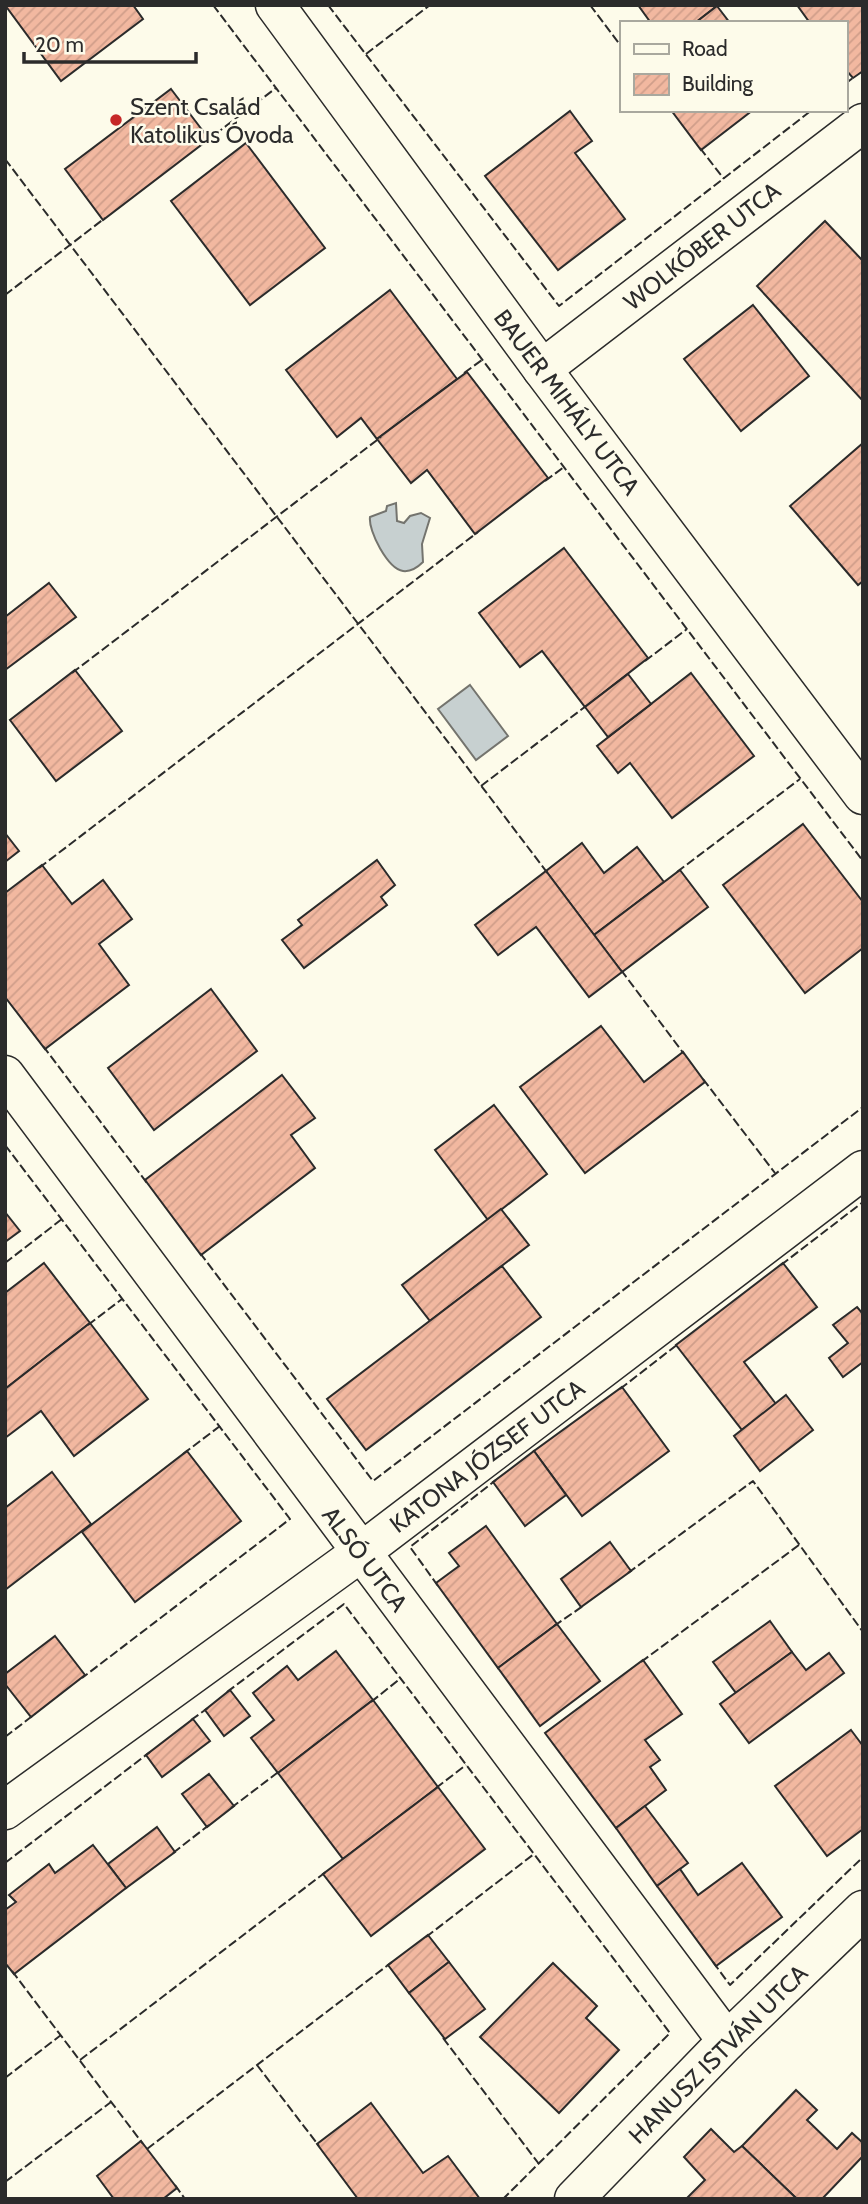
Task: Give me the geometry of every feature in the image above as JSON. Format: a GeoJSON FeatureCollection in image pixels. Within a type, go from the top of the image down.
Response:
{"type":"FeatureCollection","features":[{"type":"Feature","properties":{"kind":"street","name":"BAUER MIHÁLY UTCA"},"geometry":{"type":"LineString","coordinates":[[275,5],[542,369],[863,795]]}},
{"type":"Feature","properties":{"kind":"street","name":"WOLKÓBER UTCA"},"geometry":{"type":"LineString","coordinates":[[542,369],[863,123]]}},
{"type":"Feature","properties":{"kind":"street","name":"ALSÓ UTCA"},"geometry":{"type":"LineString","coordinates":[[5,1075],[727,2041]]}},
{"type":"Feature","properties":{"kind":"street","name":"KATONA JÓZSEF UTCA"},"geometry":{"type":"LineString","coordinates":[[5,1810],[360,1553],[863,1170]]}},
{"type":"Feature","properties":{"kind":"street","name":"HANUSZ ISTVÁN UTCA"},"geometry":{"type":"LineString","coordinates":[[574,2199],[727,2041],[863,1910]]}},
{"type":"Feature","properties":{"kind":"shaded area"},"geometry":{"type":"Polygon","coordinates":[[[396,503],[397,521],[404,523],[410,516],[421,513],[430,518],[422,544],[423,562],[409,571],[397,569],[385,557],[370,523],[370,517],[386,511],[387,506],[396,503]]]}},
{"type":"Feature","properties":{"kind":"shaded area"},"geometry":{"type":"Polygon","coordinates":[[[470,685],[508,736],[476,760],[438,709],[470,685]]]}},
{"type":"Feature","properties":{"kind":"building"},"geometry":{"type":"Polygon","coordinates":[[[5,5],[133,5],[143,19],[61,81],[5,5]]]}},
{"type":"Feature","properties":{"kind":"building"},"geometry":{"type":"Polygon","coordinates":[[[638,5],[718,5],[698,21],[650,21],[638,5]]]}},
{"type":"Feature","properties":{"kind":"building"},"geometry":{"type":"Polygon","coordinates":[[[797,5],[863,5],[863,71],[853,78],[847,71],[847,21],[809,21],[797,5]]]}},
{"type":"Feature","properties":{"kind":"building"},"geometry":{"type":"Polygon","coordinates":[[[717,6],[728,21],[698,21],[717,6]]]}},
{"type":"Feature","properties":{"kind":"building"},"geometry":{"type":"Polygon","coordinates":[[[171,89],[209,139],[103,220],[65,169],[171,89]]]}},
{"type":"Feature","properties":{"kind":"building"},"geometry":{"type":"Polygon","coordinates":[[[570,111],[592,141],[575,153],[625,219],[558,270],[485,176],[570,111]]]}},
{"type":"Feature","properties":{"kind":"building"},"geometry":{"type":"Polygon","coordinates":[[[672,112],[750,112],[701,150],[672,112]]]}},
{"type":"Feature","properties":{"kind":"building"},"geometry":{"type":"Polygon","coordinates":[[[246,143],[325,248],[250,305],[171,201],[246,143]]]}},
{"type":"Feature","properties":{"kind":"building"},"geometry":{"type":"Polygon","coordinates":[[[825,221],[863,261],[863,401],[757,286],[825,221]]]}},
{"type":"Feature","properties":{"kind":"building"},"geometry":{"type":"Polygon","coordinates":[[[390,290],[457,379],[377,439],[361,418],[337,437],[286,370],[390,290]]]}},
{"type":"Feature","properties":{"kind":"building"},"geometry":{"type":"Polygon","coordinates":[[[753,305],[809,376],[741,431],[684,359],[753,305]]]}},
{"type":"Feature","properties":{"kind":"building"},"geometry":{"type":"Polygon","coordinates":[[[467,372],[548,478],[475,534],[427,470],[411,483],[377,439],[467,372]]]}},
{"type":"Feature","properties":{"kind":"building"},"geometry":{"type":"Polygon","coordinates":[[[863,443],[863,581],[858,585],[790,506],[863,443]]]}},
{"type":"Feature","properties":{"kind":"building"},"geometry":{"type":"Polygon","coordinates":[[[564,548],[648,658],[585,707],[542,651],[520,667],[479,613],[564,548]]]}},
{"type":"Feature","properties":{"kind":"building"},"geometry":{"type":"Polygon","coordinates":[[[49,583],[76,617],[5,670],[5,617],[49,583]]]}},
{"type":"Feature","properties":{"kind":"building"},"geometry":{"type":"Polygon","coordinates":[[[75,670],[122,731],[56,781],[10,720],[75,670]]]}},
{"type":"Feature","properties":{"kind":"building"},"geometry":{"type":"Polygon","coordinates":[[[691,673],[754,756],[672,818],[630,763],[618,773],[597,746],[691,673]]]}},
{"type":"Feature","properties":{"kind":"building"},"geometry":{"type":"Polygon","coordinates":[[[628,674],[651,704],[608,737],[585,707],[628,674]]]}},
{"type":"Feature","properties":{"kind":"building"},"geometry":{"type":"Polygon","coordinates":[[[803,824],[863,902],[863,948],[805,993],[723,885],[803,824]]]}},
{"type":"Feature","properties":{"kind":"building"},"geometry":{"type":"Polygon","coordinates":[[[5,833],[19,851],[5,862],[5,833]]]}},
{"type":"Feature","properties":{"kind":"building"},"geometry":{"type":"Polygon","coordinates":[[[582,843],[604,873],[637,847],[664,882],[594,935],[546,871],[582,843]]]}},
{"type":"Feature","properties":{"kind":"building"},"geometry":{"type":"Polygon","coordinates":[[[377,860],[395,885],[381,897],[387,905],[304,968],[282,940],[302,925],[298,920],[377,860]]]}},
{"type":"Feature","properties":{"kind":"building"},"geometry":{"type":"Polygon","coordinates":[[[42,865],[72,904],[103,880],[132,919],[99,944],[129,985],[45,1049],[5,997],[5,893],[42,865]]]}},
{"type":"Feature","properties":{"kind":"building"},"geometry":{"type":"Polygon","coordinates":[[[680,870],[708,907],[622,972],[594,935],[680,870]]]}},
{"type":"Feature","properties":{"kind":"building"},"geometry":{"type":"Polygon","coordinates":[[[546,871],[622,972],[589,997],[536,927],[498,955],[475,925],[546,871]]]}},
{"type":"Feature","properties":{"kind":"building"},"geometry":{"type":"Polygon","coordinates":[[[211,989],[257,1051],[154,1130],[108,1068],[211,989]]]}},
{"type":"Feature","properties":{"kind":"building"},"geometry":{"type":"Polygon","coordinates":[[[601,1026],[644,1082],[683,1052],[705,1082],[585,1173],[520,1087],[601,1026]]]}},
{"type":"Feature","properties":{"kind":"building"},"geometry":{"type":"Polygon","coordinates":[[[282,1075],[315,1118],[291,1135],[315,1168],[201,1255],[145,1180],[282,1075]]]}},
{"type":"Feature","properties":{"kind":"building"},"geometry":{"type":"Polygon","coordinates":[[[494,1105],[547,1174],[488,1220],[435,1150],[494,1105]]]}},
{"type":"Feature","properties":{"kind":"building"},"geometry":{"type":"Polygon","coordinates":[[[501,1209],[529,1245],[430,1321],[402,1285],[501,1209]]]}},
{"type":"Feature","properties":{"kind":"building"},"geometry":{"type":"Polygon","coordinates":[[[5,1212],[20,1231],[5,1242],[5,1212]]]}},
{"type":"Feature","properties":{"kind":"building"},"geometry":{"type":"Polygon","coordinates":[[[44,1263],[90,1323],[5,1389],[5,1293],[44,1263]]]}},
{"type":"Feature","properties":{"kind":"building"},"geometry":{"type":"Polygon","coordinates":[[[783,1263],[817,1307],[744,1362],[776,1404],[742,1430],[676,1345],[783,1263]]]}},
{"type":"Feature","properties":{"kind":"building"},"geometry":{"type":"Polygon","coordinates":[[[502,1266],[541,1317],[366,1450],[327,1399],[502,1266]]]}},
{"type":"Feature","properties":{"kind":"building"},"geometry":{"type":"Polygon","coordinates":[[[857,1307],[863,1314],[863,1362],[843,1377],[829,1358],[848,1343],[833,1325],[857,1307]]]}},
{"type":"Feature","properties":{"kind":"building"},"geometry":{"type":"Polygon","coordinates":[[[90,1323],[148,1399],[74,1456],[41,1411],[5,1438],[5,1389],[90,1323]]]}},
{"type":"Feature","properties":{"kind":"building"},"geometry":{"type":"Polygon","coordinates":[[[622,1387],[669,1451],[582,1516],[534,1451],[622,1387]]]}},
{"type":"Feature","properties":{"kind":"building"},"geometry":{"type":"Polygon","coordinates":[[[786,1395],[813,1430],[760,1471],[734,1436],[786,1395]]]}},
{"type":"Feature","properties":{"kind":"building"},"geometry":{"type":"Polygon","coordinates":[[[187,1451],[241,1521],[135,1602],[82,1532],[187,1451]]]}},
{"type":"Feature","properties":{"kind":"building"},"geometry":{"type":"Polygon","coordinates":[[[534,1451],[566,1495],[525,1526],[493,1482],[534,1451]]]}},
{"type":"Feature","properties":{"kind":"building"},"geometry":{"type":"Polygon","coordinates":[[[52,1472],[91,1524],[5,1590],[5,1508],[52,1472]]]}},
{"type":"Feature","properties":{"kind":"building"},"geometry":{"type":"Polygon","coordinates":[[[486,1526],[557,1624],[498,1668],[436,1583],[459,1566],[449,1553],[486,1526]]]}},
{"type":"Feature","properties":{"kind":"building"},"geometry":{"type":"Polygon","coordinates":[[[610,1542],[631,1571],[581,1607],[561,1579],[610,1542]]]}},
{"type":"Feature","properties":{"kind":"building"},"geometry":{"type":"Polygon","coordinates":[[[770,1621],[792,1652],[736,1693],[713,1662],[770,1621]]]}},
{"type":"Feature","properties":{"kind":"building"},"geometry":{"type":"Polygon","coordinates":[[[557,1624],[600,1681],[540,1726],[498,1668],[557,1624]]]}},
{"type":"Feature","properties":{"kind":"building"},"geometry":{"type":"Polygon","coordinates":[[[55,1636],[85,1675],[31,1717],[5,1684],[5,1674],[55,1636]]]}},
{"type":"Feature","properties":{"kind":"building"},"geometry":{"type":"Polygon","coordinates":[[[336,1651],[373,1700],[278,1773],[251,1738],[274,1720],[253,1693],[287,1666],[298,1680],[336,1651]]]}},
{"type":"Feature","properties":{"kind":"building"},"geometry":{"type":"Polygon","coordinates":[[[792,1652],[806,1670],[829,1653],[844,1673],[749,1743],[720,1704],[792,1652]]]}},
{"type":"Feature","properties":{"kind":"building"},"geometry":{"type":"Polygon","coordinates":[[[643,1660],[682,1714],[645,1740],[660,1760],[650,1767],[666,1790],[616,1828],[545,1733],[643,1660]]]}},
{"type":"Feature","properties":{"kind":"building"},"geometry":{"type":"Polygon","coordinates":[[[230,1690],[250,1716],[224,1736],[205,1710],[230,1690]]]}},
{"type":"Feature","properties":{"kind":"building"},"geometry":{"type":"Polygon","coordinates":[[[373,1700],[438,1787],[343,1859],[278,1773],[373,1700]]]}},
{"type":"Feature","properties":{"kind":"building"},"geometry":{"type":"Polygon","coordinates":[[[193,1719],[210,1741],[162,1777],[146,1755],[193,1719]]]}},
{"type":"Feature","properties":{"kind":"building"},"geometry":{"type":"Polygon","coordinates":[[[851,1730],[863,1746],[863,1829],[827,1856],[775,1786],[851,1730]]]}},
{"type":"Feature","properties":{"kind":"building"},"geometry":{"type":"Polygon","coordinates":[[[209,1774],[234,1806],[207,1827],[182,1794],[209,1774]]]}},
{"type":"Feature","properties":{"kind":"building"},"geometry":{"type":"Polygon","coordinates":[[[438,1787],[485,1849],[371,1936],[323,1874],[438,1787]]]}},
{"type":"Feature","properties":{"kind":"building"},"geometry":{"type":"Polygon","coordinates":[[[645,1806],[688,1863],[657,1886],[616,1828],[645,1806]]]}},
{"type":"Feature","properties":{"kind":"building"},"geometry":{"type":"Polygon","coordinates":[[[157,1827],[175,1852],[126,1888],[108,1864],[157,1827]]]}},
{"type":"Feature","properties":{"kind":"building"},"geometry":{"type":"Polygon","coordinates":[[[93,1845],[126,1888],[14,1974],[5,1963],[5,1910],[16,1902],[9,1895],[49,1864],[55,1873],[93,1845]]]}},
{"type":"Feature","properties":{"kind":"building"},"geometry":{"type":"Polygon","coordinates":[[[742,1863],[782,1917],[716,1966],[657,1886],[680,1869],[698,1895],[742,1863]]]}},
{"type":"Feature","properties":{"kind":"building"},"geometry":{"type":"Polygon","coordinates":[[[428,1935],[449,1962],[409,1993],[388,1965],[428,1935]]]}},
{"type":"Feature","properties":{"kind":"building"},"geometry":{"type":"Polygon","coordinates":[[[449,1962],[485,2009],[445,2039],[409,1993],[449,1962]]]}},
{"type":"Feature","properties":{"kind":"building"},"geometry":{"type":"Polygon","coordinates":[[[553,1963],[597,2006],[586,2018],[619,2050],[559,2113],[480,2037],[553,1963]]]}},
{"type":"Feature","properties":{"kind":"building"},"geometry":{"type":"Polygon","coordinates":[[[796,2090],[817,2110],[807,2120],[837,2149],[852,2133],[863,2143],[863,2156],[822,2199],[797,2199],[742,2146],[796,2090]]]}},
{"type":"Feature","properties":{"kind":"building"},"geometry":{"type":"Polygon","coordinates":[[[371,2103],[423,2173],[448,2156],[480,2199],[358,2199],[317,2144],[371,2103]]]}},
{"type":"Feature","properties":{"kind":"building"},"geometry":{"type":"Polygon","coordinates":[[[711,2129],[734,2152],[742,2146],[797,2199],[686,2199],[705,2180],[684,2157],[711,2129]]]}},
{"type":"Feature","properties":{"kind":"building"},"geometry":{"type":"Polygon","coordinates":[[[141,2141],[177,2188],[163,2199],[114,2199],[97,2176],[141,2141]]]}},
{"type":"Feature","properties":{"kind":"fence"},"geometry":{"type":"LineString","coordinates":[[213,5],[863,861]]}},
{"type":"Feature","properties":{"kind":"fence"},"geometry":{"type":"LineString","coordinates":[[328,5],[559,306],[809,112]]}},
{"type":"Feature","properties":{"kind":"fence"},"geometry":{"type":"LineString","coordinates":[[366,54],[430,5]]}},
{"type":"Feature","properties":{"kind":"fence"},"geometry":{"type":"LineString","coordinates":[[590,5],[620,45]]}},
{"type":"Feature","properties":{"kind":"fence"},"geometry":{"type":"LineString","coordinates":[[847,82],[854,77]]}},
{"type":"Feature","properties":{"kind":"fence"},"geometry":{"type":"LineString","coordinates":[[205,142],[276,88]]}},
{"type":"Feature","properties":{"kind":"fence"},"geometry":{"type":"LineString","coordinates":[[700,148],[724,179]]}},
{"type":"Feature","properties":{"kind":"fence"},"geometry":{"type":"LineString","coordinates":[[5,159],[549,875]]}},
{"type":"Feature","properties":{"kind":"fence"},"geometry":{"type":"LineString","coordinates":[[5,295],[105,218]]}},
{"type":"Feature","properties":{"kind":"fence"},"geometry":{"type":"LineString","coordinates":[[464,373],[482,360]]}},
{"type":"Feature","properties":{"kind":"fence"},"geometry":{"type":"LineString","coordinates":[[72,673],[381,437]]}},
{"type":"Feature","properties":{"kind":"fence"},"geometry":{"type":"LineString","coordinates":[[545,481],[564,467]]}},
{"type":"Feature","properties":{"kind":"fence"},"geometry":{"type":"LineString","coordinates":[[39,868],[478,532]]}},
{"type":"Feature","properties":{"kind":"fence"},"geometry":{"type":"LineString","coordinates":[[645,661],[687,629]]}},
{"type":"Feature","properties":{"kind":"fence"},"geometry":{"type":"LineString","coordinates":[[481,786],[586,706]]}},
{"type":"Feature","properties":{"kind":"fence"},"geometry":{"type":"LineString","coordinates":[[677,872],[800,779]]}},
{"type":"Feature","properties":{"kind":"fence"},"geometry":{"type":"LineString","coordinates":[[621,970],[684,1054]]}},
{"type":"Feature","properties":{"kind":"fence"},"geometry":{"type":"LineString","coordinates":[[43,1046],[147,1183]]}},
{"type":"Feature","properties":{"kind":"fence"},"geometry":{"type":"LineString","coordinates":[[703,1079],[775,1173]]}},
{"type":"Feature","properties":{"kind":"fence"},"geometry":{"type":"LineString","coordinates":[[200,1253],[373,1481],[863,1107]]}},
{"type":"Feature","properties":{"kind":"fence"},"geometry":{"type":"LineString","coordinates":[[5,1145],[290,1519],[82,1678]]}},
{"type":"Feature","properties":{"kind":"fence"},"geometry":{"type":"LineString","coordinates":[[781,1265],[863,1202]]}},
{"type":"Feature","properties":{"kind":"fence"},"geometry":{"type":"LineString","coordinates":[[5,1263],[62,1219]]}},
{"type":"Feature","properties":{"kind":"fence"},"geometry":{"type":"LineString","coordinates":[[88,1325],[122,1299]]}},
{"type":"Feature","properties":{"kind":"fence"},"geometry":{"type":"LineString","coordinates":[[620,1389],[678,1344]]}},
{"type":"Feature","properties":{"kind":"fence"},"geometry":{"type":"LineString","coordinates":[[183,1454],[220,1426]]}},
{"type":"Feature","properties":{"kind":"fence"},"geometry":{"type":"LineString","coordinates":[[438,1586],[410,1547],[496,1480]]}},
{"type":"Feature","properties":{"kind":"fence"},"geometry":{"type":"LineString","coordinates":[[628,1573],[753,1481],[863,1632]]}},
{"type":"Feature","properties":{"kind":"fence"},"geometry":{"type":"LineString","coordinates":[[641,1662],[799,1545]]}},
{"type":"Feature","properties":{"kind":"fence"},"geometry":{"type":"LineString","coordinates":[[227,1692],[344,1604],[670,2033],[503,2199]]}},
{"type":"Feature","properties":{"kind":"fence"},"geometry":{"type":"LineString","coordinates":[[554,1626],[583,1606]]}},
{"type":"Feature","properties":{"kind":"fence"},"geometry":{"type":"LineString","coordinates":[[371,1702],[401,1678]]}},
{"type":"Feature","properties":{"kind":"fence"},"geometry":{"type":"LineString","coordinates":[[191,1720],[208,1708]]}},
{"type":"Feature","properties":{"kind":"fence"},"geometry":{"type":"LineString","coordinates":[[5,1737],[35,1714]]}},
{"type":"Feature","properties":{"kind":"fence"},"geometry":{"type":"LineString","coordinates":[[5,1863],[150,1752]]}},
{"type":"Feature","properties":{"kind":"fence"},"geometry":{"type":"LineString","coordinates":[[436,1788],[466,1765]]}},
{"type":"Feature","properties":{"kind":"fence"},"geometry":{"type":"LineString","coordinates":[[231,1808],[281,1770]]}},
{"type":"Feature","properties":{"kind":"fence"},"geometry":{"type":"LineString","coordinates":[[173,1853],[209,1825]]}},
{"type":"Feature","properties":{"kind":"fence"},"geometry":{"type":"LineString","coordinates":[[426,1937],[534,1854]]}},
{"type":"Feature","properties":{"kind":"fence"},"geometry":{"type":"LineString","coordinates":[[713,1962],[730,1985],[863,1857]]}},
{"type":"Feature","properties":{"kind":"fence"},"geometry":{"type":"LineString","coordinates":[[80,2060],[327,1871]]}},
{"type":"Feature","properties":{"kind":"fence"},"geometry":{"type":"LineString","coordinates":[[147,2149],[392,1962]]}},
{"type":"Feature","properties":{"kind":"fence"},"geometry":{"type":"LineString","coordinates":[[12,1971],[143,2144]]}},
{"type":"Feature","properties":{"kind":"fence"},"geometry":{"type":"LineString","coordinates":[[5,2078],[61,2035]]}},
{"type":"Feature","properties":{"kind":"fence"},"geometry":{"type":"LineString","coordinates":[[443,2038],[539,2164]]}},
{"type":"Feature","properties":{"kind":"fence"},"geometry":{"type":"LineString","coordinates":[[257,2065],[319,2146]]}},
{"type":"Feature","properties":{"kind":"fence"},"geometry":{"type":"LineString","coordinates":[[5,2182],[111,2102]]}},
{"type":"Feature","properties":{"kind":"fence"},"geometry":{"type":"LineString","coordinates":[[175,2185],[185,2199]]}},
{"type":"Feature","properties":{"kind":"place","name":"Szent Család Katolikus Óvoda"},"geometry":{"type":"Point","coordinates":[116,120]}}]}
